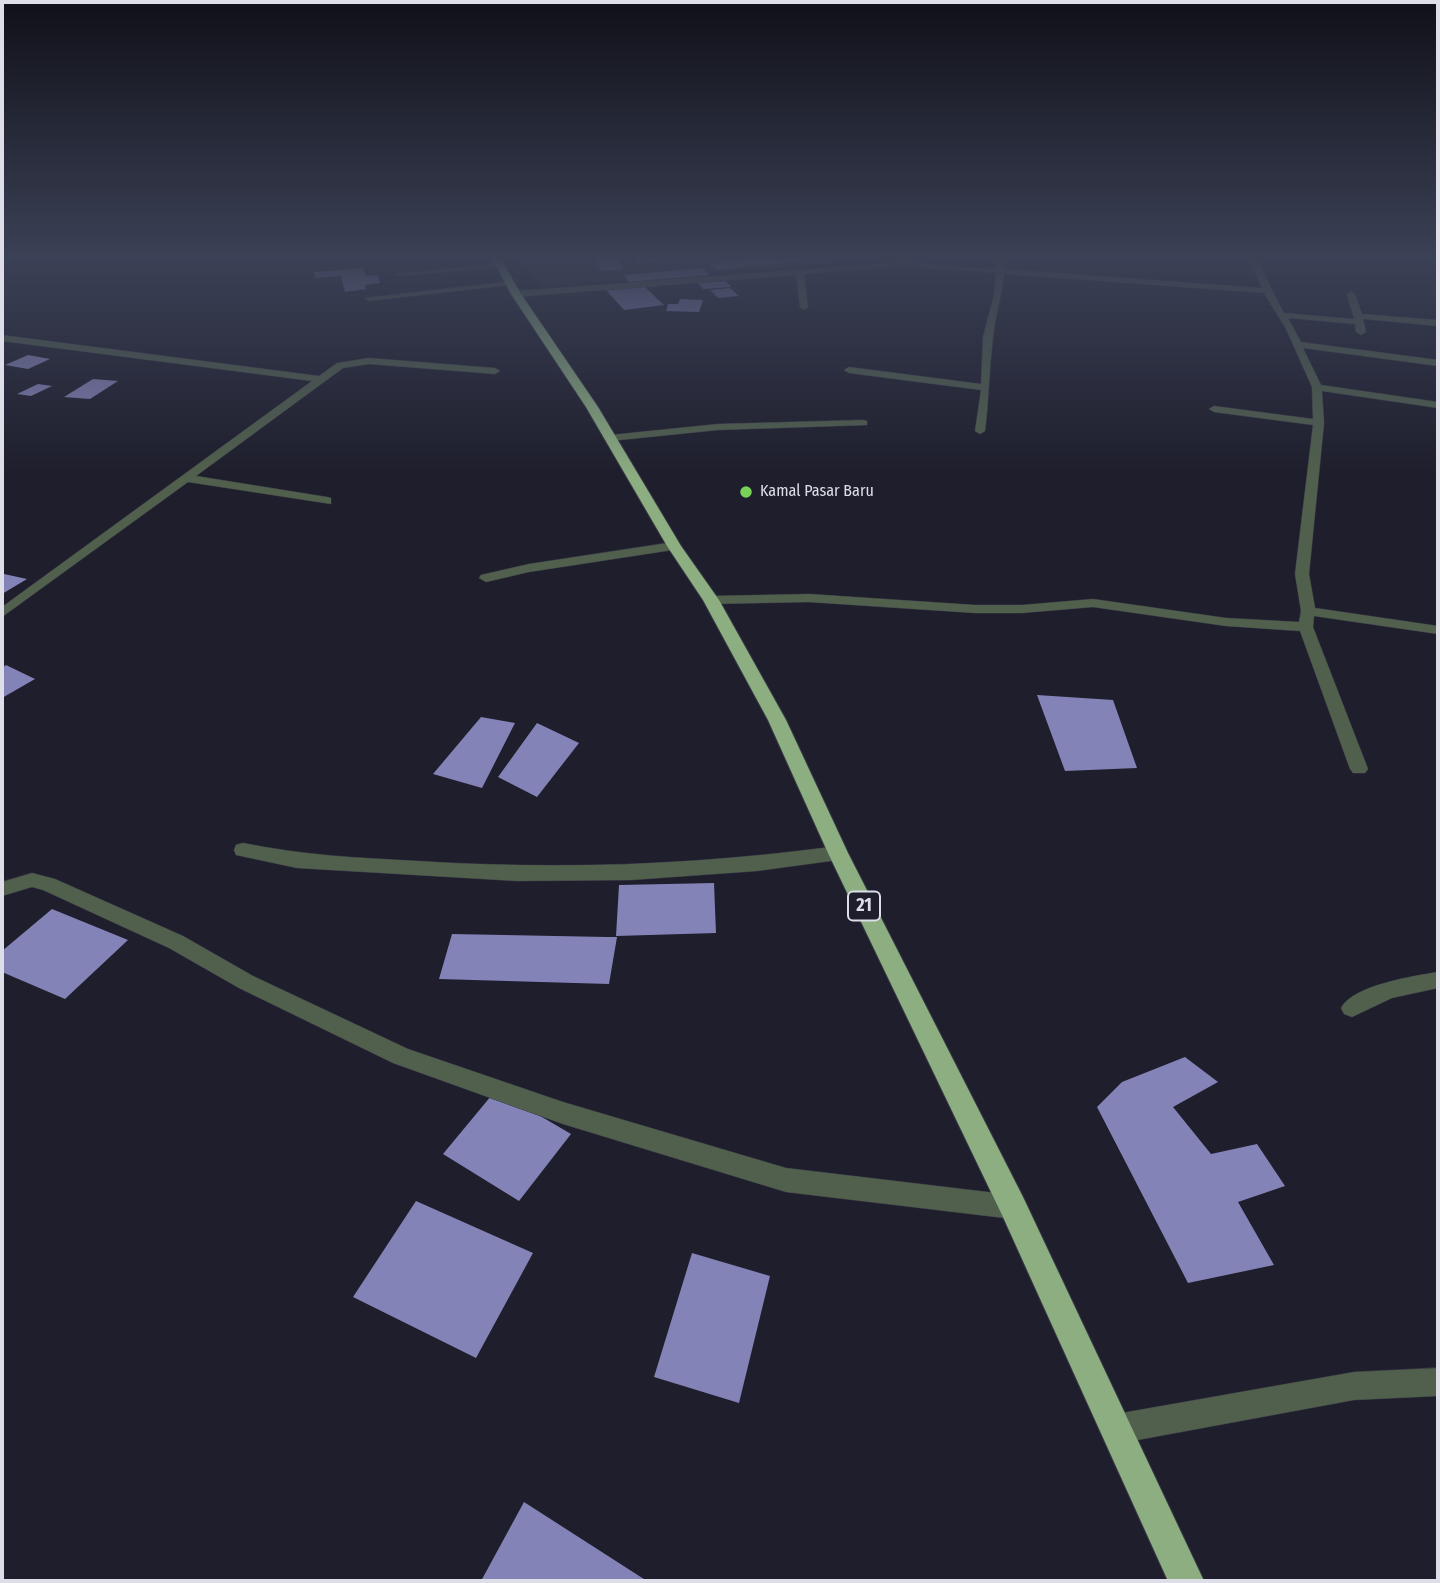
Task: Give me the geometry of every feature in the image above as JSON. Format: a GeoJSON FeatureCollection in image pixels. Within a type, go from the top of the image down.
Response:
{"type":"FeatureCollection","features":[{"type":"Feature","properties":{"kind":"highway","name":"21"},"geometry":{"type":"LineString","coordinates":[[541,330],[592,407],[674,546],[711,600],[777,720],[838,853],[1013,1207],[1186,1581]]}},
{"type":"Feature","properties":{"kind":"street"},"geometry":{"type":"LineString","coordinates":[[980,431],[990,330]]}},
{"type":"Feature","properties":{"kind":"street"},"geometry":{"type":"LineString","coordinates":[[1289,330],[1317,387],[1319,422],[1302,574],[1307,619],[1359,769]]}},
{"type":"Feature","properties":{"kind":"street"},"geometry":{"type":"LineString","coordinates":[[2,338],[321,379]]}},
{"type":"Feature","properties":{"kind":"street"},"geometry":{"type":"LineString","coordinates":[[1297,344],[1438,363]]}},
{"type":"Feature","properties":{"kind":"street"},"geometry":{"type":"LineString","coordinates":[[2,613],[340,365],[359,361],[495,371]]}},
{"type":"Feature","properties":{"kind":"street"},"geometry":{"type":"LineString","coordinates":[[849,370],[986,388]]}},
{"type":"Feature","properties":{"kind":"street"},"geometry":{"type":"LineString","coordinates":[[1317,387],[1438,405]]}},
{"type":"Feature","properties":{"kind":"street"},"geometry":{"type":"LineString","coordinates":[[1214,409],[1319,422]]}},
{"type":"Feature","properties":{"kind":"street"},"geometry":{"type":"LineString","coordinates":[[610,438],[718,427],[863,423]]}},
{"type":"Feature","properties":{"kind":"street"},"geometry":{"type":"LineString","coordinates":[[186,478],[327,501]]}},
{"type":"Feature","properties":{"kind":"street"},"geometry":{"type":"LineString","coordinates":[[486,578],[674,546]]}},
{"type":"Feature","properties":{"kind":"street"},"geometry":{"type":"LineString","coordinates":[[711,600],[809,598],[975,609],[1093,603],[1226,622],[1307,619],[1438,630]]}},
{"type":"Feature","properties":{"kind":"street"},"geometry":{"type":"LineString","coordinates":[[243,850],[297,861],[517,874],[631,873],[757,863],[838,853]]}},
{"type":"Feature","properties":{"kind":"street"},"geometry":{"type":"LineString","coordinates":[[2,889],[32,880],[48,884],[176,942],[246,982],[401,1056],[563,1113],[786,1180],[1013,1207]]}},
{"type":"Feature","properties":{"kind":"street"},"geometry":{"type":"LineString","coordinates":[[1352,1008],[1388,990],[1438,979]]}},
{"type":"Feature","properties":{"kind":"street"},"geometry":{"type":"LineString","coordinates":[[1116,1429],[1354,1386],[1438,1382]]}},
{"type":"Feature","properties":{"kind":"building"},"geometry":{"type":"Polygon","coordinates":[[[28,355],[50,359],[28,369],[5,365],[28,355]]]}},
{"type":"Feature","properties":{"kind":"building"},"geometry":{"type":"Polygon","coordinates":[[[93,379],[118,381],[90,399],[64,397],[93,379]]]}},
{"type":"Feature","properties":{"kind":"building"},"geometry":{"type":"Polygon","coordinates":[[[38,384],[52,386],[31,396],[17,394],[38,384]]]}},
{"type":"Feature","properties":{"kind":"building"},"geometry":{"type":"Polygon","coordinates":[[[4,574],[27,579],[2,594],[4,574]]]}},
{"type":"Feature","properties":{"kind":"building"},"geometry":{"type":"Polygon","coordinates":[[[6,665],[35,679],[2,698],[2,668],[6,665]]]}},
{"type":"Feature","properties":{"kind":"building"},"geometry":{"type":"Polygon","coordinates":[[[1037,695],[1113,700],[1137,768],[1065,771],[1037,695]]]}},
{"type":"Feature","properties":{"kind":"building"},"geometry":{"type":"Polygon","coordinates":[[[481,717],[515,723],[482,788],[433,774],[481,717]]]}},
{"type":"Feature","properties":{"kind":"building"},"geometry":{"type":"Polygon","coordinates":[[[537,723],[579,743],[537,797],[498,777],[537,723]]]}},
{"type":"Feature","properties":{"kind":"building"},"geometry":{"type":"Polygon","coordinates":[[[714,883],[716,933],[616,936],[619,885],[714,883]]]}},
{"type":"Feature","properties":{"kind":"building"},"geometry":{"type":"Polygon","coordinates":[[[52,909],[128,940],[65,999],[2,972],[2,951],[52,909]]]}},
{"type":"Feature","properties":{"kind":"building"},"geometry":{"type":"Polygon","coordinates":[[[452,934],[617,937],[609,984],[439,979],[452,934]]]}},
{"type":"Feature","properties":{"kind":"building"},"geometry":{"type":"Polygon","coordinates":[[[1185,1057],[1218,1082],[1173,1107],[1211,1154],[1257,1144],[1285,1186],[1238,1202],[1274,1265],[1188,1283],[1097,1107],[1122,1082],[1185,1057]]]}},
{"type":"Feature","properties":{"kind":"building"},"geometry":{"type":"Polygon","coordinates":[[[496,1090],[571,1134],[519,1201],[443,1154],[496,1090]]]}},
{"type":"Feature","properties":{"kind":"building"},"geometry":{"type":"Polygon","coordinates":[[[416,1201],[533,1253],[476,1358],[353,1297],[416,1201]]]}},
{"type":"Feature","properties":{"kind":"building"},"geometry":{"type":"Polygon","coordinates":[[[692,1253],[770,1276],[739,1403],[654,1377],[692,1253]]]}},
{"type":"Feature","properties":{"kind":"building"},"geometry":{"type":"Polygon","coordinates":[[[524,1502],[647,1581],[481,1581],[524,1502]]]}},
{"type":"Feature","properties":{"kind":"place","name":"Kamal Pasar Baru"},"geometry":{"type":"Point","coordinates":[746,492]}}]}
